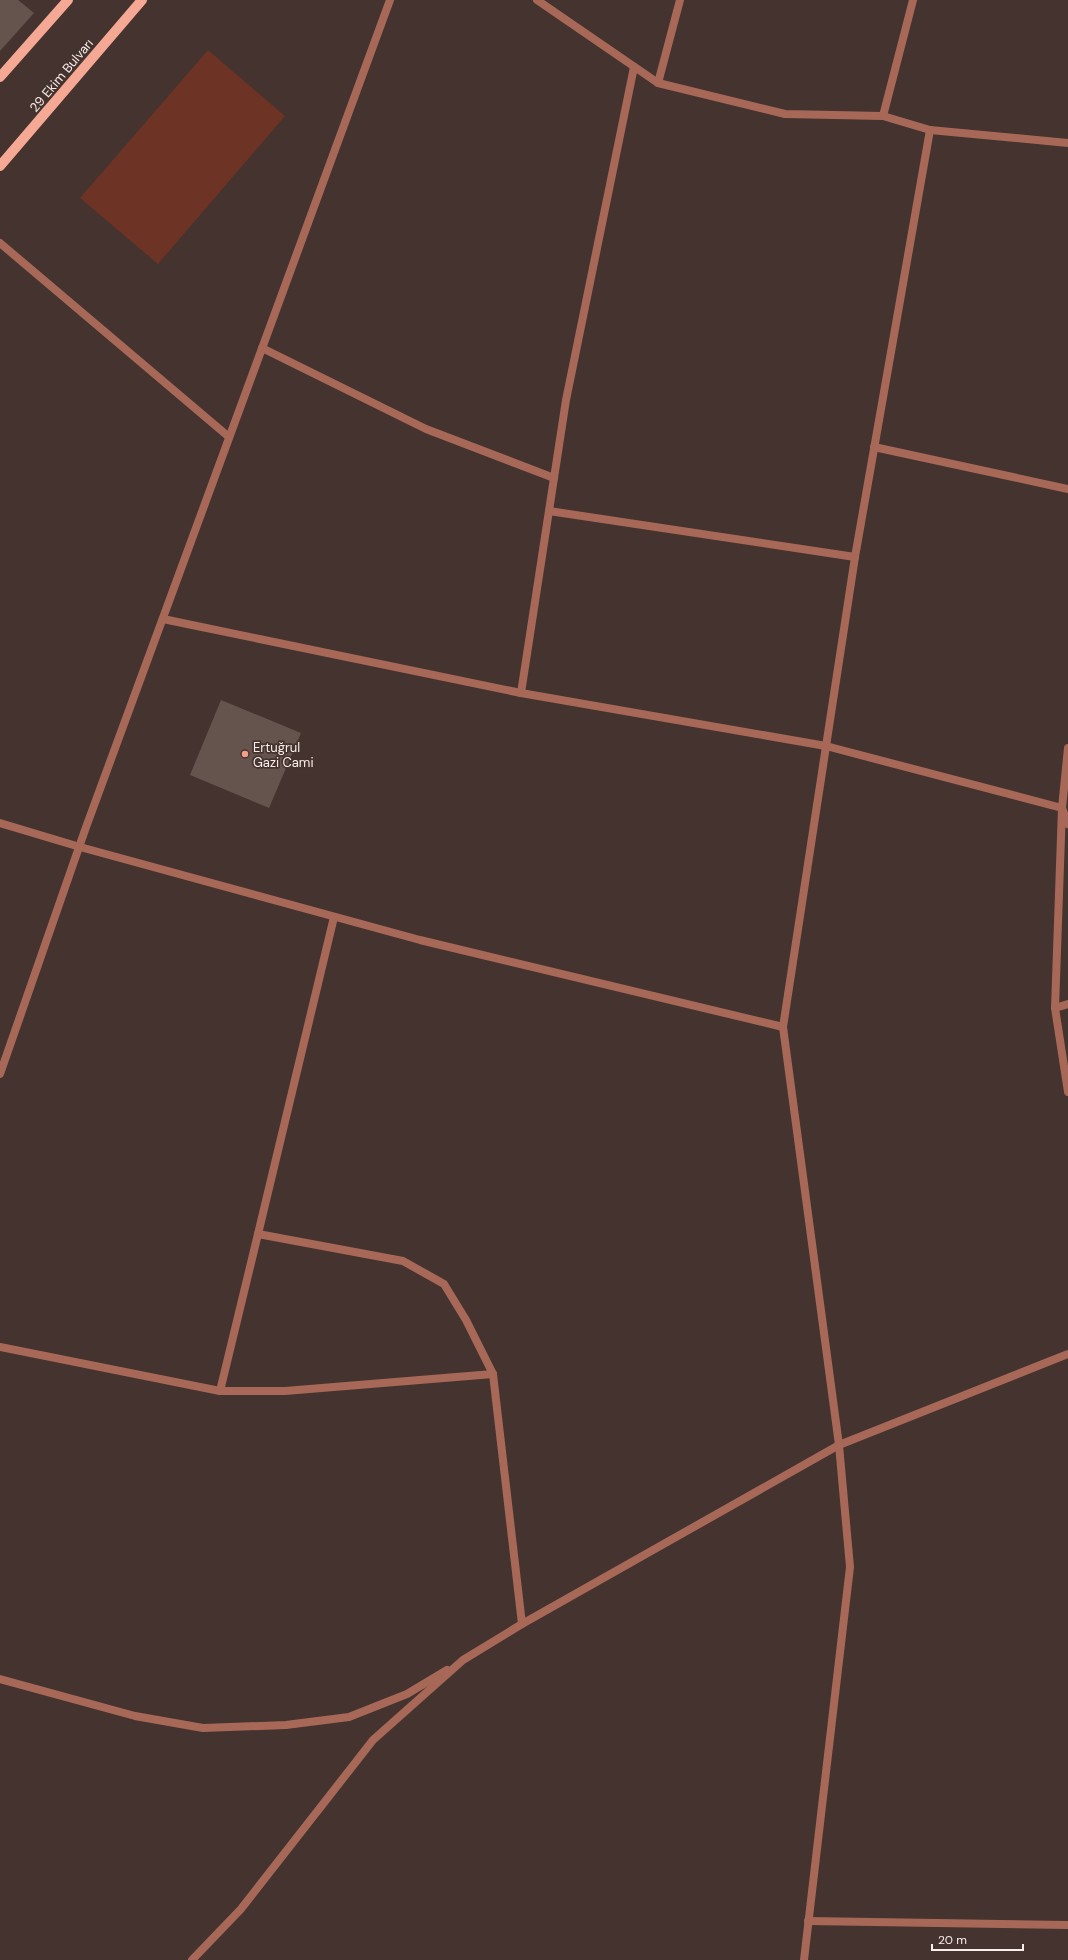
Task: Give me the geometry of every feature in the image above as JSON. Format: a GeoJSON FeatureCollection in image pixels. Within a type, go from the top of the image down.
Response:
{"type":"FeatureCollection","features":[{"type":"Feature","properties":{"kind":"main road"},"geometry":{"type":"LineString","coordinates":[[0,77],[68,0]]}},
{"type":"Feature","properties":{"kind":"main road","name":"29 Ekim Bulvarı"},"geometry":{"type":"LineString","coordinates":[[0,166],[142,0]]}},
{"type":"Feature","properties":{"kind":"street"},"geometry":{"type":"LineString","coordinates":[[0,1074],[80,847],[390,0]]}},
{"type":"Feature","properties":{"kind":"street"},"geometry":{"type":"LineString","coordinates":[[536,0],[658,83],[785,114],[883,116],[930,130],[1068,143]]}},
{"type":"Feature","properties":{"kind":"street"},"geometry":{"type":"LineString","coordinates":[[658,83],[680,0]]}},
{"type":"Feature","properties":{"kind":"street"},"geometry":{"type":"LineString","coordinates":[[883,116],[913,0]]}},
{"type":"Feature","properties":{"kind":"street"},"geometry":{"type":"LineString","coordinates":[[521,693],[566,400],[634,66]]}},
{"type":"Feature","properties":{"kind":"street"},"geometry":{"type":"LineString","coordinates":[[804,1960],[850,1566],[839,1445],[782,1027],[855,557],[930,130]]}},
{"type":"Feature","properties":{"kind":"street"},"geometry":{"type":"LineString","coordinates":[[0,243],[229,438]]}},
{"type":"Feature","properties":{"kind":"street"},"geometry":{"type":"LineString","coordinates":[[262,348],[426,429],[554,478]]}},
{"type":"Feature","properties":{"kind":"street"},"geometry":{"type":"LineString","coordinates":[[874,447],[1068,489]]}},
{"type":"Feature","properties":{"kind":"street"},"geometry":{"type":"LineString","coordinates":[[549,511],[855,557]]}},
{"type":"Feature","properties":{"kind":"street"},"geometry":{"type":"LineString","coordinates":[[163,619],[521,693],[826,746],[1065,808]]}},
{"type":"Feature","properties":{"kind":"street"},"geometry":{"type":"LineString","coordinates":[[1068,748],[1055,1008],[1068,1092]]}},
{"type":"Feature","properties":{"kind":"street"},"geometry":{"type":"LineString","coordinates":[[1065,808],[1068,824]]}},
{"type":"Feature","properties":{"kind":"street"},"geometry":{"type":"LineString","coordinates":[[0,823],[80,847],[420,940],[782,1027]]}},
{"type":"Feature","properties":{"kind":"street"},"geometry":{"type":"LineString","coordinates":[[220,1391],[334,917]]}},
{"type":"Feature","properties":{"kind":"street"},"geometry":{"type":"LineString","coordinates":[[1055,1008],[1068,1004]]}},
{"type":"Feature","properties":{"kind":"street"},"geometry":{"type":"LineString","coordinates":[[258,1234],[403,1261],[444,1284],[466,1320],[493,1374],[522,1624]]}},
{"type":"Feature","properties":{"kind":"street"},"geometry":{"type":"LineString","coordinates":[[0,1346],[220,1391],[285,1391],[493,1374]]}},
{"type":"Feature","properties":{"kind":"street"},"geometry":{"type":"LineString","coordinates":[[0,1679],[135,1716],[203,1728],[286,1725],[349,1717],[407,1694],[522,1624],[839,1445],[1068,1354]]}},
{"type":"Feature","properties":{"kind":"street"},"geometry":{"type":"LineString","coordinates":[[192,1960],[241,1909],[373,1740],[463,1660]]}},
{"type":"Feature","properties":{"kind":"street"},"geometry":{"type":"LineString","coordinates":[[808,1921],[1068,1925]]}},
{"type":"Feature","properties":{"kind":"shaded area"},"geometry":{"type":"Polygon","coordinates":[[[208,50],[285,116],[158,264],[80,198],[208,50]]]}},
{"type":"Feature","properties":{"kind":"building"},"geometry":{"type":"Polygon","coordinates":[[[0,0],[18,0],[34,13],[0,51],[0,0]]]}},
{"type":"Feature","properties":{"kind":"building","name":"Ertuğrul Gazi Cami"},"geometry":{"type":"Polygon","coordinates":[[[221,700],[301,733],[269,808],[190,775],[221,700]]]}},
{"type":"Feature","properties":{"kind":"place","name":"Ertuğrul Gazi Cami"},"geometry":{"type":"Point","coordinates":[245,754]}}]}
